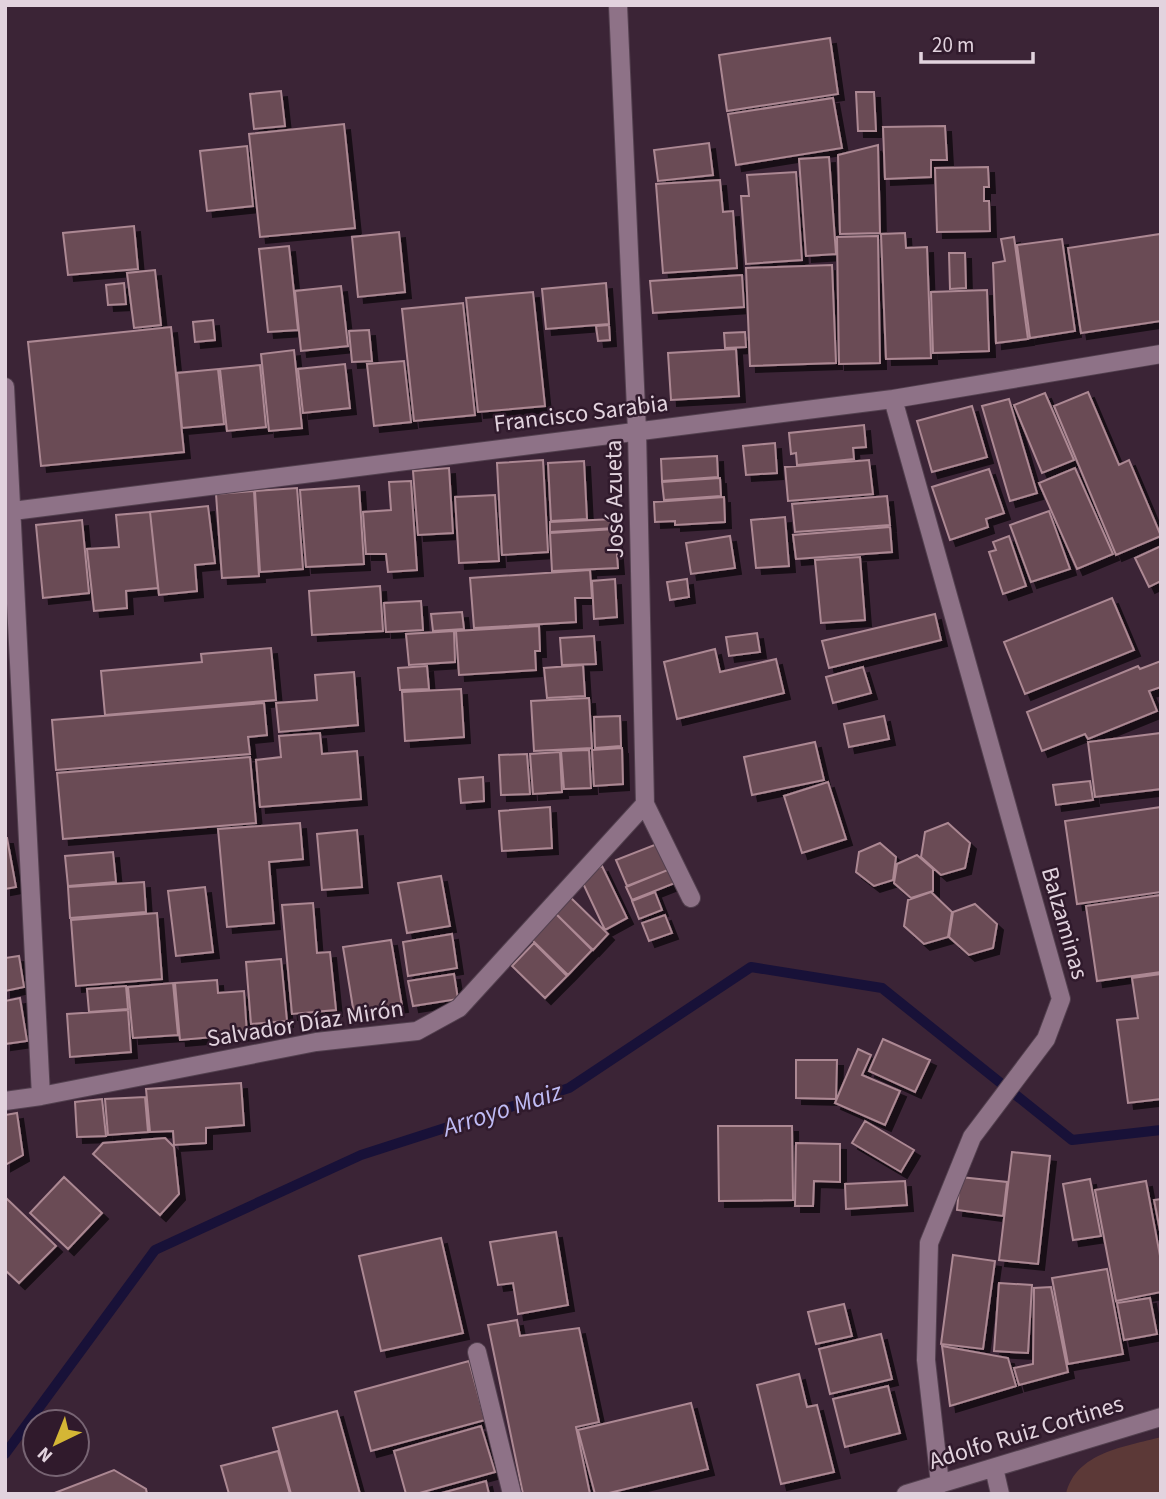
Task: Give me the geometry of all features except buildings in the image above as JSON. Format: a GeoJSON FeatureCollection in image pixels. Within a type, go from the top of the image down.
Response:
{"type":"FeatureCollection","features":[{"type":"Feature","properties":{"kind":"street","name":"José Azueta"},"geometry":{"type":"LineString","coordinates":[[618,5],[637,431],[645,804],[691,898]]}},
{"type":"Feature","properties":{"kind":"street","name":"Francisco Sarabia"},"geometry":{"type":"LineString","coordinates":[[8,512],[893,399],[1161,354]]}},
{"type":"Feature","properties":{"kind":"street"},"geometry":{"type":"LineString","coordinates":[[5,387],[8,512],[41,1096]]}},
{"type":"Feature","properties":{"kind":"street","name":"Balzaminas"},"geometry":{"type":"LineString","coordinates":[[893,399],[1061,999],[1046,1039],[972,1137],[929,1243],[926,1360],[940,1484]]}},
{"type":"Feature","properties":{"kind":"street","name":"Salvador Díaz Mirón"},"geometry":{"type":"LineString","coordinates":[[5,1101],[316,1042],[417,1031],[459,1008],[645,804]]}},
{"type":"Feature","properties":{"kind":"street"},"geometry":{"type":"LineString","coordinates":[[477,1352],[512,1494]]}},
{"type":"Feature","properties":{"kind":"street","name":"Adolfo Ruiz Cortines"},"geometry":{"type":"LineString","coordinates":[[906,1494],[1161,1417]]}},
{"type":"Feature","properties":{"kind":"street"},"geometry":{"type":"LineString","coordinates":[[993,1468],[1000,1494]]}},
{"type":"Feature","properties":{"kind":"shaded area"},"geometry":{"type":"Polygon","coordinates":[[[1161,1437],[1161,1494],[1066,1494],[1071,1480],[1091,1460],[1118,1448],[1161,1437]]]}},
{"type":"Feature","properties":{"kind":"waterway","name":"Arroyo Maiz"},"geometry":{"type":"LineString","coordinates":[[5,1454],[155,1250],[361,1155],[569,1088],[751,967],[882,988],[1072,1140],[1161,1130]]}}]}
